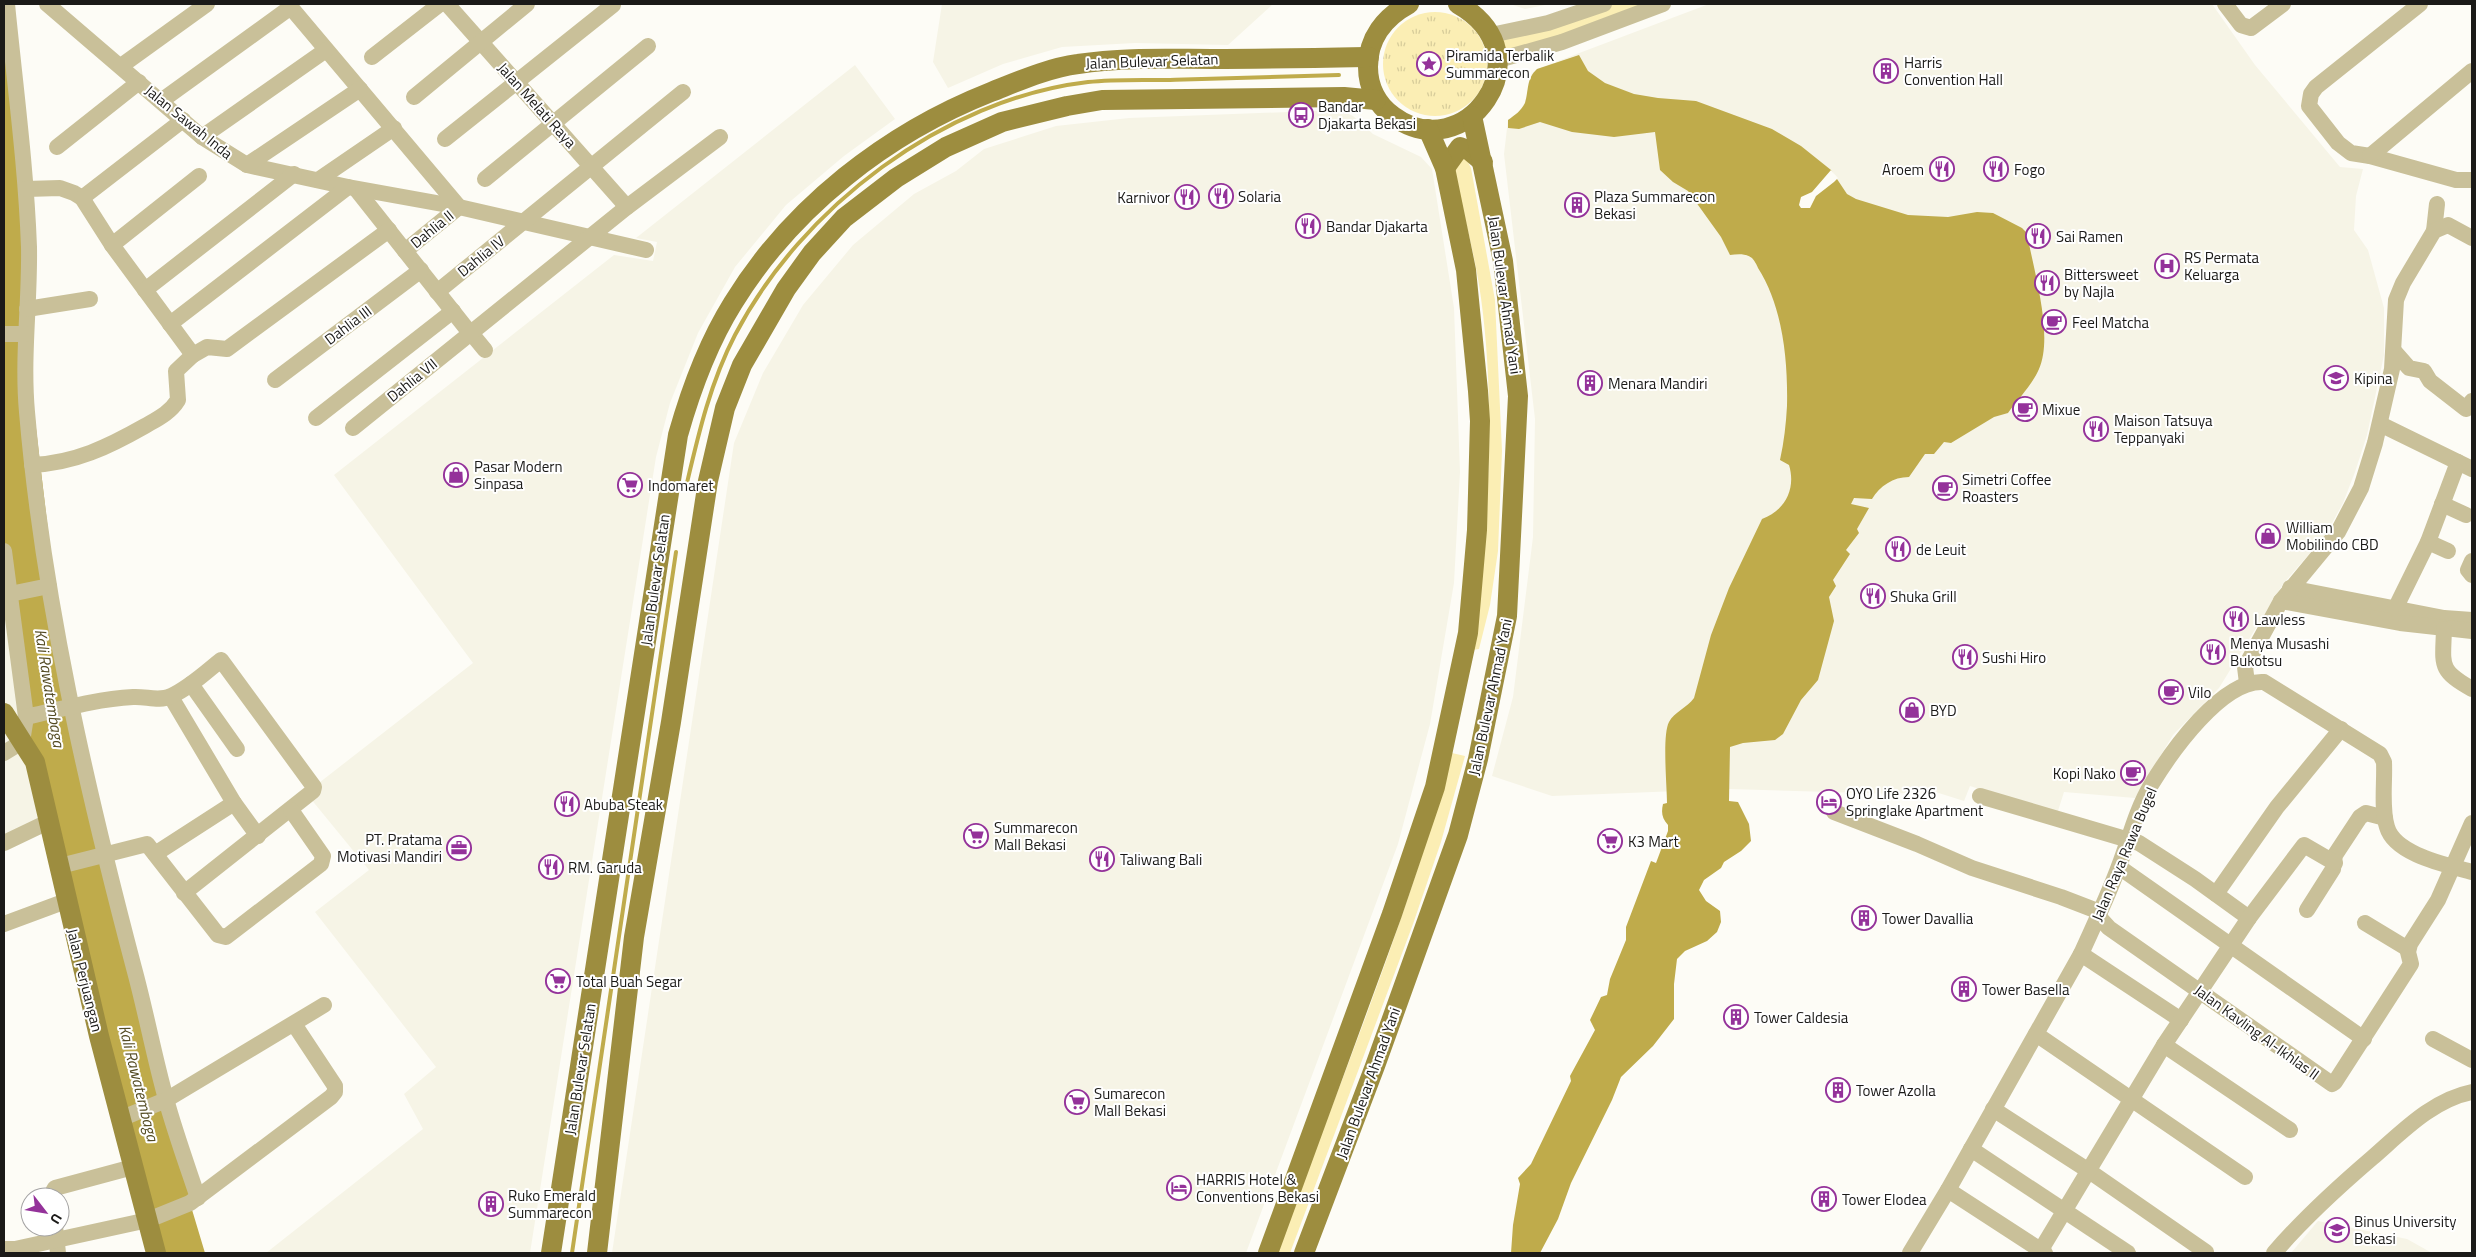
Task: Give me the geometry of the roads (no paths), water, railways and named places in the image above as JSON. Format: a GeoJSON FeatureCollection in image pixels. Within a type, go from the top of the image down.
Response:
{"type":"FeatureCollection","features":[{"type":"Feature","properties":{"kind":"main road"},"geometry":{"type":"LineString","coordinates":[[1399,6],[1382,24],[1373,40],[1368,70],[1376,100],[1386,112],[1399,121],[1428,129],[1451,127],[1472,116],[1487,101],[1496,81],[1498,60],[1491,35],[1475,14],[1458,4]]}},
{"type":"Feature","properties":{"kind":"main road","name":"Jalan Bulevar Selatan"},"geometry":{"type":"LineString","coordinates":[[551,1253],[678,435],[688,401],[701,368],[732,303],[788,229],[846,176],[919,126],[974,98],[1036,74],[1077,64],[1162,59],[1369,57]]}},
{"type":"Feature","properties":{"kind":"main road"},"geometry":{"type":"LineString","coordinates":[[1342,58],[1351,63],[1355,68],[1356,84],[1344,97]]}},
{"type":"Feature","properties":{"kind":"main road"},"geometry":{"type":"LineString","coordinates":[[597,1253],[634,937],[708,482],[725,408],[742,365],[786,289],[812,253],[844,218],[896,178],[946,147],[1002,122],[1067,106],[1102,100],[1344,97],[1376,100]]}},
{"type":"Feature","properties":{"kind":"main road","name":"Jalan Bulevar Ahmad Yani"},"geometry":{"type":"LineString","coordinates":[[1304,1253],[1375,1066],[1458,835],[1478,758],[1508,616],[1518,396],[1503,261],[1472,116]]}},
{"type":"Feature","properties":{"kind":"main road"},"geometry":{"type":"LineString","coordinates":[[1268,1253],[1369,978],[1435,787],[1462,668],[1472,596],[1480,421],[1466,270],[1445,168],[1428,129]]}},
{"type":"Feature","properties":{"kind":"main road"},"geometry":{"type":"LineString","coordinates":[[1445,168],[1460,147],[1470,150],[1483,162]]}},
{"type":"Feature","properties":{"kind":"main road","name":"Jalan Perjuangan"},"geometry":{"type":"LineString","coordinates":[[4,712],[35,762],[50,821],[65,865],[66,901],[126,1116],[133,1166],[153,1219],[156,1253]]}},
{"type":"Feature","properties":{"kind":"street"},"geometry":{"type":"LineString","coordinates":[[7,4],[26,189],[29,248],[27,309],[24,334],[26,395],[46,587],[72,706],[101,856],[141,995],[162,1101],[194,1200]]}},
{"type":"Feature","properties":{"kind":"street","name":"Jalan Sawah Inda"},"geometry":{"type":"LineString","coordinates":[[47,4],[202,137],[247,166],[294,174],[352,188],[459,207],[646,250]]}},
{"type":"Feature","properties":{"kind":"street"},"geometry":{"type":"LineString","coordinates":[[121,66],[207,4]]}},
{"type":"Feature","properties":{"kind":"street"},"geometry":{"type":"LineString","coordinates":[[372,57],[440,4]]}},
{"type":"Feature","properties":{"kind":"street","name":"Jalan Melati Raya"},"geometry":{"type":"LineString","coordinates":[[446,4],[627,207]]}},
{"type":"Feature","properties":{"kind":"street"},"geometry":{"type":"LineString","coordinates":[[414,96],[527,4]]}},
{"type":"Feature","properties":{"kind":"street"},"geometry":{"type":"LineString","coordinates":[[445,139],[613,4]]}},
{"type":"Feature","properties":{"kind":"street"},"geometry":{"type":"LineString","coordinates":[[1491,35],[1548,24],[1604,4]]}},
{"type":"Feature","properties":{"kind":"street"},"geometry":{"type":"LineString","coordinates":[[1498,60],[1562,42],[1663,4]]}},
{"type":"Feature","properties":{"kind":"street"},"geometry":{"type":"LineString","coordinates":[[2225,4],[2241,25],[2251,28],[2283,4]]}},
{"type":"Feature","properties":{"kind":"street"},"geometry":{"type":"LineString","coordinates":[[2420,4],[2316,87],[2311,94],[2309,106],[2338,143],[2351,153],[2370,156],[2456,180],[2472,180]]}},
{"type":"Feature","properties":{"kind":"street"},"geometry":{"type":"LineString","coordinates":[[161,101],[289,5],[459,207]]}},
{"type":"Feature","properties":{"kind":"street"},"geometry":{"type":"LineString","coordinates":[[485,179],[648,46]]}},
{"type":"Feature","properties":{"kind":"street"},"geometry":{"type":"LineString","coordinates":[[202,137],[326,50]]}},
{"type":"Feature","properties":{"kind":"street"},"geometry":{"type":"LineString","coordinates":[[2370,156],[2472,71]]}},
{"type":"Feature","properties":{"kind":"street"},"geometry":{"type":"LineString","coordinates":[[57,147],[139,82]]}},
{"type":"Feature","properties":{"kind":"street"},"geometry":{"type":"LineString","coordinates":[[247,166],[360,89]]}},
{"type":"Feature","properties":{"kind":"street","name":"Dahlia lV"},"geometry":{"type":"LineString","coordinates":[[437,292],[683,92]]}},
{"type":"Feature","properties":{"kind":"street"},"geometry":{"type":"LineString","coordinates":[[82,198],[183,120]]}},
{"type":"Feature","properties":{"kind":"street"},"geometry":{"type":"LineString","coordinates":[[318,180],[394,128]]}},
{"type":"Feature","properties":{"kind":"street","name":"Dahlia VII"},"geometry":{"type":"LineString","coordinates":[[353,428],[627,207],[720,137]]}},
{"type":"Feature","properties":{"kind":"street"},"geometry":{"type":"LineString","coordinates":[[145,290],[294,174]]}},
{"type":"Feature","properties":{"kind":"street"},"geometry":{"type":"LineString","coordinates":[[112,245],[199,176]]}},
{"type":"Feature","properties":{"kind":"street"},"geometry":{"type":"LineString","coordinates":[[26,189],[60,188],[82,198],[112,245],[193,355]]}},
{"type":"Feature","properties":{"kind":"street"},"geometry":{"type":"LineString","coordinates":[[170,324],[352,188],[389,230],[485,350]]}},
{"type":"Feature","properties":{"kind":"street"},"geometry":{"type":"LineString","coordinates":[[2437,204],[2434,231],[2403,283],[2396,300],[2394,351],[2380,424],[2370,463],[2351,509],[2322,552],[2285,595],[2245,667],[2247,684],[2264,682],[2341,729],[2383,758],[2386,818],[2390,834],[2402,847],[2472,872]]}},
{"type":"Feature","properties":{"kind":"street","name":"Dahlia II"},"geometry":{"type":"LineString","coordinates":[[406,251],[459,207]]}},
{"type":"Feature","properties":{"kind":"street"},"geometry":{"type":"LineString","coordinates":[[2434,231],[2448,225],[2472,238]]}},
{"type":"Feature","properties":{"kind":"street"},"geometry":{"type":"LineString","coordinates":[[32,464],[63,462],[96,452],[167,413],[178,400],[176,371],[193,355],[207,347],[227,350],[389,230]]}},
{"type":"Feature","properties":{"kind":"street","name":"Dahlia III"},"geometry":{"type":"LineString","coordinates":[[275,380],[421,270]]}},
{"type":"Feature","properties":{"kind":"street"},"geometry":{"type":"LineString","coordinates":[[27,309],[90,299]]}},
{"type":"Feature","properties":{"kind":"street"},"geometry":{"type":"LineString","coordinates":[[316,418],[453,311]]}},
{"type":"Feature","properties":{"kind":"street"},"geometry":{"type":"LineString","coordinates":[[4,334],[24,334]]}},
{"type":"Feature","properties":{"kind":"street"},"geometry":{"type":"LineString","coordinates":[[2394,351],[2409,368],[2424,371],[2430,381],[2466,409],[2472,401]]}},
{"type":"Feature","properties":{"kind":"street"},"geometry":{"type":"LineString","coordinates":[[2380,424],[2465,466],[2442,504],[2428,542],[2395,609]]}},
{"type":"Feature","properties":{"kind":"street"},"geometry":{"type":"LineString","coordinates":[[2442,504],[2466,516]]}},
{"type":"Feature","properties":{"kind":"street"},"geometry":{"type":"LineString","coordinates":[[2428,542],[2448,551]]}},
{"type":"Feature","properties":{"kind":"street"},"geometry":{"type":"LineString","coordinates":[[4,551],[15,593],[26,717],[22,742],[4,752]]}},
{"type":"Feature","properties":{"kind":"street"},"geometry":{"type":"LineString","coordinates":[[2472,561],[2468,570],[2472,575]]}},
{"type":"Feature","properties":{"kind":"street"},"geometry":{"type":"LineString","coordinates":[[15,593],[46,587]]}},
{"type":"Feature","properties":{"kind":"street"},"geometry":{"type":"LineString","coordinates":[[2285,595],[2395,609],[2444,618],[2472,620]]}},
{"type":"Feature","properties":{"kind":"street"},"geometry":{"type":"LineString","coordinates":[[2285,595],[2444,629],[2472,632]]}},
{"type":"Feature","properties":{"kind":"street"},"geometry":{"type":"LineString","coordinates":[[2444,629],[2443,664],[2452,677],[2472,689]]}},
{"type":"Feature","properties":{"kind":"street"},"geometry":{"type":"LineString","coordinates":[[26,717],[72,706],[133,697],[162,699],[171,696],[190,684],[222,660],[314,787],[311,794],[184,893]]}},
{"type":"Feature","properties":{"kind":"street"},"geometry":{"type":"LineString","coordinates":[[190,684],[237,749]]}},
{"type":"Feature","properties":{"kind":"street","name":"Jalan Raya Rawa Bugel"},"geometry":{"type":"LineString","coordinates":[[1910,1253],[1948,1190],[2081,954],[2150,786],[2185,736],[2227,695],[2247,684]]}},
{"type":"Feature","properties":{"kind":"street"},"geometry":{"type":"LineString","coordinates":[[171,696],[234,803],[258,836]]}},
{"type":"Feature","properties":{"kind":"street"},"geometry":{"type":"LineString","coordinates":[[2216,894],[2277,807],[2341,729]]}},
{"type":"Feature","properties":{"kind":"street"},"geometry":{"type":"LineString","coordinates":[[1980,796],[2139,843],[2249,918]]}},
{"type":"Feature","properties":{"kind":"street"},"geometry":{"type":"LineString","coordinates":[[156,854],[234,803]]}},
{"type":"Feature","properties":{"kind":"street"},"geometry":{"type":"LineString","coordinates":[[65,865],[145,844],[156,854],[218,935],[226,937],[321,864],[324,856],[291,810]]}},
{"type":"Feature","properties":{"kind":"street"},"geometry":{"type":"LineString","coordinates":[[1834,812],[1917,844],[1972,868],[2061,897],[2099,914]]}},
{"type":"Feature","properties":{"kind":"street"},"geometry":{"type":"LineString","coordinates":[[2307,910],[2335,863],[2337,851],[2363,813],[2376,814],[2386,818]]}},
{"type":"Feature","properties":{"kind":"street"},"geometry":{"type":"LineString","coordinates":[[4,843],[50,821]]}},
{"type":"Feature","properties":{"kind":"street","name":"Jalan Kavling Al-Ikhlas II"},"geometry":{"type":"LineString","coordinates":[[2099,914],[2109,928],[2332,1084],[2364,1039],[2411,964],[2408,949],[2438,900],[2472,823]]}},
{"type":"Feature","properties":{"kind":"street"},"geometry":{"type":"LineString","coordinates":[[1948,1190],[2042,1252],[2065,1210],[2180,1020],[2249,918],[2304,845],[2335,863]]}},
{"type":"Feature","properties":{"kind":"street"},"geometry":{"type":"LineString","coordinates":[[2118,867],[2364,1039]]}},
{"type":"Feature","properties":{"kind":"street"},"geometry":{"type":"LineString","coordinates":[[4,924],[66,901]]}},
{"type":"Feature","properties":{"kind":"street"},"geometry":{"type":"LineString","coordinates":[[2365,923],[2408,949]]}},
{"type":"Feature","properties":{"kind":"street"},"geometry":{"type":"LineString","coordinates":[[2081,954],[2180,1020]]}},
{"type":"Feature","properties":{"kind":"street"},"geometry":{"type":"LineString","coordinates":[[126,1116],[162,1101],[324,1005]]}},
{"type":"Feature","properties":{"kind":"street"},"geometry":{"type":"LineString","coordinates":[[4,1249],[15,1249],[153,1219],[194,1200],[335,1092],[335,1086],[294,1024]]}},
{"type":"Feature","properties":{"kind":"street"},"geometry":{"type":"LineString","coordinates":[[2036,1034],[2132,1098],[2245,1178]]}},
{"type":"Feature","properties":{"kind":"street"},"geometry":{"type":"LineString","coordinates":[[2433,1039],[2472,1060]]}},
{"type":"Feature","properties":{"kind":"street"},"geometry":{"type":"LineString","coordinates":[[2164,1046],[2290,1130]]}},
{"type":"Feature","properties":{"kind":"street"},"geometry":{"type":"LineString","coordinates":[[2274,1253],[2334,1191],[2408,1127],[2434,1108],[2459,1095],[2472,1092]]}},
{"type":"Feature","properties":{"kind":"street"},"geometry":{"type":"LineString","coordinates":[[1993,1109],[2089,1171],[2206,1252]]}},
{"type":"Feature","properties":{"kind":"street"},"geometry":{"type":"LineString","coordinates":[[1971,1149],[2128,1253]]}},
{"type":"Feature","properties":{"kind":"street"},"geometry":{"type":"LineString","coordinates":[[59,1187],[133,1166]]}},
{"type":"Feature","properties":{"kind":"water","name":"Kali Rawatembaga"},"geometry":{"type":"Polygon","coordinates":[[[4,4],[26,189],[26,343],[65,675],[198,1198],[190,1203],[205,1253],[156,1253],[22,742],[4,551],[4,4]]]}},
{"type":"Feature","properties":{"kind":"water"},"geometry":{"type":"Polygon","coordinates":[[[1579,55],[1588,71],[1605,83],[1634,94],[1696,101],[1772,129],[1801,146],[1831,170],[1847,194],[1856,199],[1908,215],[1948,217],[1977,212],[1993,213],[2022,228],[2027,233],[2041,302],[2044,338],[2043,355],[2039,369],[2029,386],[2008,413],[1994,417],[1951,443],[1944,442],[1934,454],[1925,454],[1909,477],[1903,477],[1888,483],[1872,499],[1854,498],[1851,504],[1869,508],[1857,529],[1859,533],[1846,550],[1850,554],[1833,580],[1836,586],[1829,597],[1834,621],[1818,680],[1801,700],[1783,734],[1775,740],[1743,743],[1730,747],[1729,801],[1738,802],[1749,824],[1751,841],[1741,851],[1724,862],[1721,868],[1704,880],[1699,890],[1706,901],[1720,911],[1721,922],[1717,932],[1707,941],[1685,951],[1677,959],[1674,984],[1674,1019],[1653,1046],[1621,1077],[1612,1100],[1571,1183],[1558,1219],[1540,1253],[1511,1253],[1513,1225],[1520,1184],[1518,1178],[1531,1164],[1571,1081],[1570,1076],[1595,1030],[1590,1020],[1601,997],[1607,995],[1610,979],[1626,940],[1626,927],[1651,861],[1656,863],[1668,831],[1668,825],[1663,818],[1662,810],[1663,804],[1667,803],[1665,749],[1669,722],[1674,715],[1694,698],[1711,635],[1729,588],[1762,519],[1783,504],[1790,490],[1791,482],[1789,465],[1780,460],[1787,413],[1787,389],[1785,353],[1773,300],[1753,259],[1750,256],[1730,255],[1721,237],[1688,191],[1673,182],[1660,170],[1655,132],[1614,137],[1572,132],[1540,122],[1519,129],[1508,128],[1508,120],[1520,111],[1525,103],[1529,81],[1533,73],[1537,69],[1579,55]]]}},
{"type":"Feature","properties":{"kind":"waterway"},"geometry":{"type":"LineString","coordinates":[[686,487],[700,429],[718,372],[735,335],[763,288],[798,244],[837,204],[882,167],[930,136],[981,111],[1034,93],[1088,82],[1339,75]]}},
{"type":"Feature","properties":{"kind":"waterway"},"geometry":{"type":"LineString","coordinates":[[572,1253],[676,552]]}},
{"type":"Feature","properties":{"kind":"place","name":"Piramida Terbalik Summarecon"},"geometry":{"type":"Point","coordinates":[1429,64]}},
{"type":"Feature","properties":{"kind":"place","name":"Harris Convention Hall"},"geometry":{"type":"Point","coordinates":[1886,71]}},
{"type":"Feature","properties":{"kind":"place","name":"Bandar Djakarta Bekasi"},"geometry":{"type":"Point","coordinates":[1301,115]}},
{"type":"Feature","properties":{"kind":"place","name":"Aroem"},"geometry":{"type":"Point","coordinates":[1942,169]}},
{"type":"Feature","properties":{"kind":"place","name":"Fogo"},"geometry":{"type":"Point","coordinates":[1996,169]}},
{"type":"Feature","properties":{"kind":"place","name":"Solaria"},"geometry":{"type":"Point","coordinates":[1221,196]}},
{"type":"Feature","properties":{"kind":"place","name":"Karnivor"},"geometry":{"type":"Point","coordinates":[1187,197]}},
{"type":"Feature","properties":{"kind":"place","name":"Plaza Summarecon Bekasi"},"geometry":{"type":"Point","coordinates":[1577,205]}},
{"type":"Feature","properties":{"kind":"place","name":"Bandar Djakarta"},"geometry":{"type":"Point","coordinates":[1308,226]}},
{"type":"Feature","properties":{"kind":"place","name":"Sai Ramen"},"geometry":{"type":"Point","coordinates":[2038,236]}},
{"type":"Feature","properties":{"kind":"place","name":"RS Permata Keluarga"},"geometry":{"type":"Point","coordinates":[2167,266]}},
{"type":"Feature","properties":{"kind":"place","name":"Bittersweet by Najla"},"geometry":{"type":"Point","coordinates":[2047,283]}},
{"type":"Feature","properties":{"kind":"place","name":"Feel Matcha"},"geometry":{"type":"Point","coordinates":[2054,322]}},
{"type":"Feature","properties":{"kind":"place","name":"Kipina"},"geometry":{"type":"Point","coordinates":[2336,378]}},
{"type":"Feature","properties":{"kind":"place","name":"Menara Mandiri"},"geometry":{"type":"Point","coordinates":[1590,383]}},
{"type":"Feature","properties":{"kind":"place","name":"Mixue"},"geometry":{"type":"Point","coordinates":[2025,409]}},
{"type":"Feature","properties":{"kind":"place","name":"Maison Tatsuya Teppanyaki"},"geometry":{"type":"Point","coordinates":[2096,429]}},
{"type":"Feature","properties":{"kind":"place","name":"Pasar Modern Sinpasa"},"geometry":{"type":"Point","coordinates":[456,475]}},
{"type":"Feature","properties":{"kind":"place","name":"Indomaret"},"geometry":{"type":"Point","coordinates":[630,485]}},
{"type":"Feature","properties":{"kind":"place","name":"Simetri Coffee Roasters"},"geometry":{"type":"Point","coordinates":[1945,488]}},
{"type":"Feature","properties":{"kind":"place","name":"William Mobilindo CBD"},"geometry":{"type":"Point","coordinates":[2268,536]}},
{"type":"Feature","properties":{"kind":"place","name":"de Leuit"},"geometry":{"type":"Point","coordinates":[1898,549]}},
{"type":"Feature","properties":{"kind":"place","name":"Shuka Grill"},"geometry":{"type":"Point","coordinates":[1873,596]}},
{"type":"Feature","properties":{"kind":"place","name":"Lawless"},"geometry":{"type":"Point","coordinates":[2236,619]}},
{"type":"Feature","properties":{"kind":"place","name":"Menya Musashi Bukotsu"},"geometry":{"type":"Point","coordinates":[2213,652]}},
{"type":"Feature","properties":{"kind":"place","name":"Sushi Hiro"},"geometry":{"type":"Point","coordinates":[1965,657]}},
{"type":"Feature","properties":{"kind":"place","name":"Vilo"},"geometry":{"type":"Point","coordinates":[2171,692]}},
{"type":"Feature","properties":{"kind":"place","name":"BYD"},"geometry":{"type":"Point","coordinates":[1912,710]}},
{"type":"Feature","properties":{"kind":"place","name":"Kopi Nako"},"geometry":{"type":"Point","coordinates":[2133,773]}},
{"type":"Feature","properties":{"kind":"place","name":"OYO Life 2326 Springlake Apartment"},"geometry":{"type":"Point","coordinates":[1829,802]}},
{"type":"Feature","properties":{"kind":"place","name":"Abuba Steak"},"geometry":{"type":"Point","coordinates":[567,804]}},
{"type":"Feature","properties":{"kind":"place","name":"Summarecon Mall Bekasi"},"geometry":{"type":"Point","coordinates":[976,836]}},
{"type":"Feature","properties":{"kind":"place","name":"K3 Mart"},"geometry":{"type":"Point","coordinates":[1610,841]}},
{"type":"Feature","properties":{"kind":"place","name":"PT. Pratama Motivasi Mandiri"},"geometry":{"type":"Point","coordinates":[459,848]}},
{"type":"Feature","properties":{"kind":"place","name":"Taliwang Bali"},"geometry":{"type":"Point","coordinates":[1102,859]}},
{"type":"Feature","properties":{"kind":"place","name":"RM. Garuda"},"geometry":{"type":"Point","coordinates":[551,867]}},
{"type":"Feature","properties":{"kind":"place","name":"Tower Davallia"},"geometry":{"type":"Point","coordinates":[1864,918]}},
{"type":"Feature","properties":{"kind":"place","name":"Total Buah Segar"},"geometry":{"type":"Point","coordinates":[558,981]}},
{"type":"Feature","properties":{"kind":"place","name":"Tower Basella"},"geometry":{"type":"Point","coordinates":[1964,989]}},
{"type":"Feature","properties":{"kind":"place","name":"Tower Caldesia"},"geometry":{"type":"Point","coordinates":[1736,1017]}},
{"type":"Feature","properties":{"kind":"place","name":"Tower Azolla"},"geometry":{"type":"Point","coordinates":[1838,1090]}},
{"type":"Feature","properties":{"kind":"place","name":"Sumarecon Mall Bekasi"},"geometry":{"type":"Point","coordinates":[1077,1102]}},
{"type":"Feature","properties":{"kind":"place","name":"HARRIS Hotel & Conventions Bekasi"},"geometry":{"type":"Point","coordinates":[1179,1188]}},
{"type":"Feature","properties":{"kind":"place","name":"Tower Elodea"},"geometry":{"type":"Point","coordinates":[1824,1199]}},
{"type":"Feature","properties":{"kind":"place","name":"Ruko Emerald Summarecon"},"geometry":{"type":"Point","coordinates":[491,1204]}},
{"type":"Feature","properties":{"kind":"place","name":"Binus University Bekasi"},"geometry":{"type":"Point","coordinates":[2337,1230]}}]}
